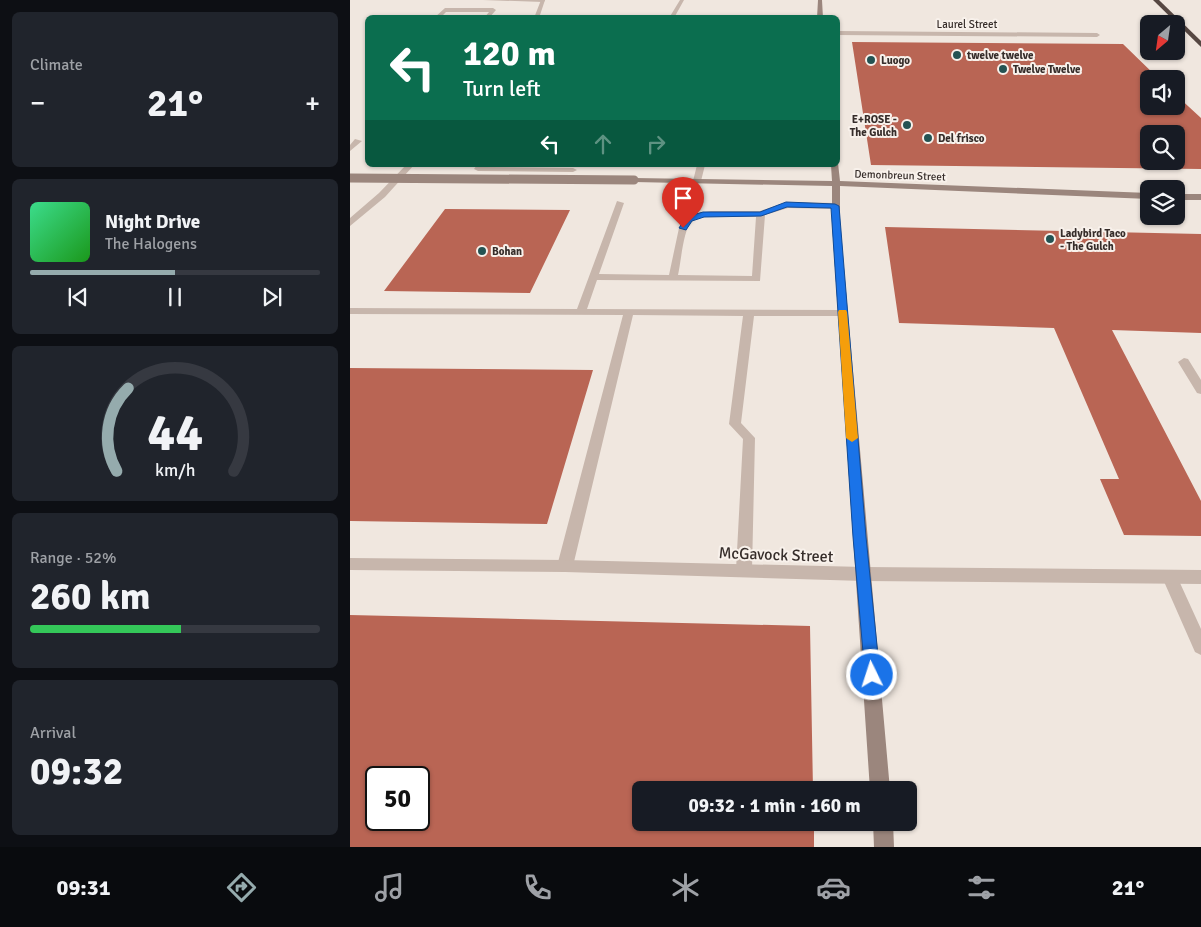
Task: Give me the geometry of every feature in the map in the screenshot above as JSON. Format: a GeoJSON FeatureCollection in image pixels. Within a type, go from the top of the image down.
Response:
{"type":"FeatureCollection","features":[{"type":"Feature","properties":{"kind":"highway"},"geometry":{"type":"LineString","coordinates":[[1156,0],[1201,46]]}},
{"type":"Feature","properties":{"kind":"main road"},"geometry":{"type":"LineString","coordinates":[[820,0],[820,15]]}},
{"type":"Feature","properties":{"kind":"main road"},"geometry":{"type":"LineString","coordinates":[[834,167],[837,184],[835,206],[842,313],[879,781]]}},
{"type":"Feature","properties":{"kind":"main road","name":"Demonbreun Street"},"geometry":{"type":"LineString","coordinates":[[350,178],[837,184],[1140,196]]}},
{"type":"Feature","properties":{"kind":"main road"},"geometry":{"type":"LineString","coordinates":[[1185,196],[1201,197]]}},
{"type":"Feature","properties":{"kind":"main road"},"geometry":{"type":"LineString","coordinates":[[883,831],[884,847]]}},
{"type":"Feature","properties":{"kind":"street"},"geometry":{"type":"LineString","coordinates":[[485,0],[543,1],[537,15]]}},
{"type":"Feature","properties":{"kind":"street"},"geometry":{"type":"LineString","coordinates":[[673,15],[682,0]]}},
{"type":"Feature","properties":{"kind":"street"},"geometry":{"type":"LineString","coordinates":[[439,15],[445,10],[493,10],[489,15]]}},
{"type":"Feature","properties":{"kind":"street","name":"Laurel Street"},"geometry":{"type":"LineString","coordinates":[[840,33],[1097,35]]}},
{"type":"Feature","properties":{"kind":"street"},"geometry":{"type":"LineString","coordinates":[[350,149],[358,141]]}},
{"type":"Feature","properties":{"kind":"street"},"geometry":{"type":"LineString","coordinates":[[350,223],[382,195],[408,167]]}},
{"type":"Feature","properties":{"kind":"street"},"geometry":{"type":"LineString","coordinates":[[480,167],[478,169],[573,170]]}},
{"type":"Feature","properties":{"kind":"street"},"geometry":{"type":"LineString","coordinates":[[696,181],[700,167]]}},
{"type":"Feature","properties":{"kind":"street"},"geometry":{"type":"LineString","coordinates":[[581,312],[620,204]]}},
{"type":"Feature","properties":{"kind":"street"},"geometry":{"type":"LineString","coordinates":[[673,278],[683,228],[689,219],[703,214],[761,214],[786,204],[835,206]]}},
{"type":"Feature","properties":{"kind":"street"},"geometry":{"type":"LineString","coordinates":[[593,277],[757,279],[761,214]]}},
{"type":"Feature","properties":{"kind":"street"},"geometry":{"type":"LineString","coordinates":[[350,311],[842,313]]}},
{"type":"Feature","properties":{"kind":"street"},"geometry":{"type":"LineString","coordinates":[[565,566],[629,312]]}},
{"type":"Feature","properties":{"kind":"street"},"geometry":{"type":"LineString","coordinates":[[744,570],[749,438],[735,424],[749,313]]}},
{"type":"Feature","properties":{"kind":"street"},"geometry":{"type":"LineString","coordinates":[[1184,362],[1201,390]]}},
{"type":"Feature","properties":{"kind":"street","name":"McGavock Street"},"geometry":{"type":"LineString","coordinates":[[350,564],[565,566],[864,574],[1201,577]]}},
{"type":"Feature","properties":{"kind":"street"},"geometry":{"type":"LineString","coordinates":[[1170,577],[1201,647]]}},
{"type":"Feature","properties":{"kind":"building"},"geometry":{"type":"Polygon","coordinates":[[[852,42],[1123,44],[1150,70],[1140,70],[1140,115],[1185,115],[1185,103],[1201,118],[1201,169],[1185,169],[1185,125],[1140,125],[1140,168],[871,165],[852,42]]]}},
{"type":"Feature","properties":{"kind":"building","name":"Bohan"},"geometry":{"type":"Polygon","coordinates":[[[445,209],[570,210],[530,293],[384,291],[445,209]]]}},
{"type":"Feature","properties":{"kind":"building"},"geometry":{"type":"Polygon","coordinates":[[[885,227],[1201,234],[1201,333],[1112,330],[1201,501],[1201,536],[1124,535],[1100,479],[1119,479],[1054,328],[899,323],[885,227]]]}},
{"type":"Feature","properties":{"kind":"building"},"geometry":{"type":"Polygon","coordinates":[[[350,368],[593,370],[547,524],[350,521],[350,368]]]}},
{"type":"Feature","properties":{"kind":"building"},"geometry":{"type":"Polygon","coordinates":[[[350,615],[810,626],[813,781],[632,781],[632,831],[814,831],[814,847],[350,847],[350,615]]]}},
{"type":"Feature","properties":{"kind":"slow traffic"},"geometry":{"type":"LineString","coordinates":[[842,312],[852,438]]}},
{"type":"Feature","properties":{"kind":"place","name":"twelve twelve"},"geometry":{"type":"Point","coordinates":[957,55]}},
{"type":"Feature","properties":{"kind":"place","name":"Luogo"},"geometry":{"type":"Point","coordinates":[871,60]}},
{"type":"Feature","properties":{"kind":"place","name":"Twelve Twelve"},"geometry":{"type":"Point","coordinates":[1003,69]}},
{"type":"Feature","properties":{"kind":"place","name":"E+ROSE - The Gulch"},"geometry":{"type":"Point","coordinates":[907,125]}},
{"type":"Feature","properties":{"kind":"place","name":"Del frisco"},"geometry":{"type":"Point","coordinates":[928,138]}},
{"type":"Feature","properties":{"kind":"place","name":"Ladybird Taco - The Gulch"},"geometry":{"type":"Point","coordinates":[1050,239]}},
{"type":"Feature","properties":{"kind":"place","name":"Bohan"},"geometry":{"type":"Point","coordinates":[482,251]}},
{"type":"Feature","properties":{"kind":"route"},"geometry":{"type":"LineString","coordinates":[[683,228],[689,219],[703,214],[761,214],[786,204],[835,206],[859,537],[872,675]]}}]}
